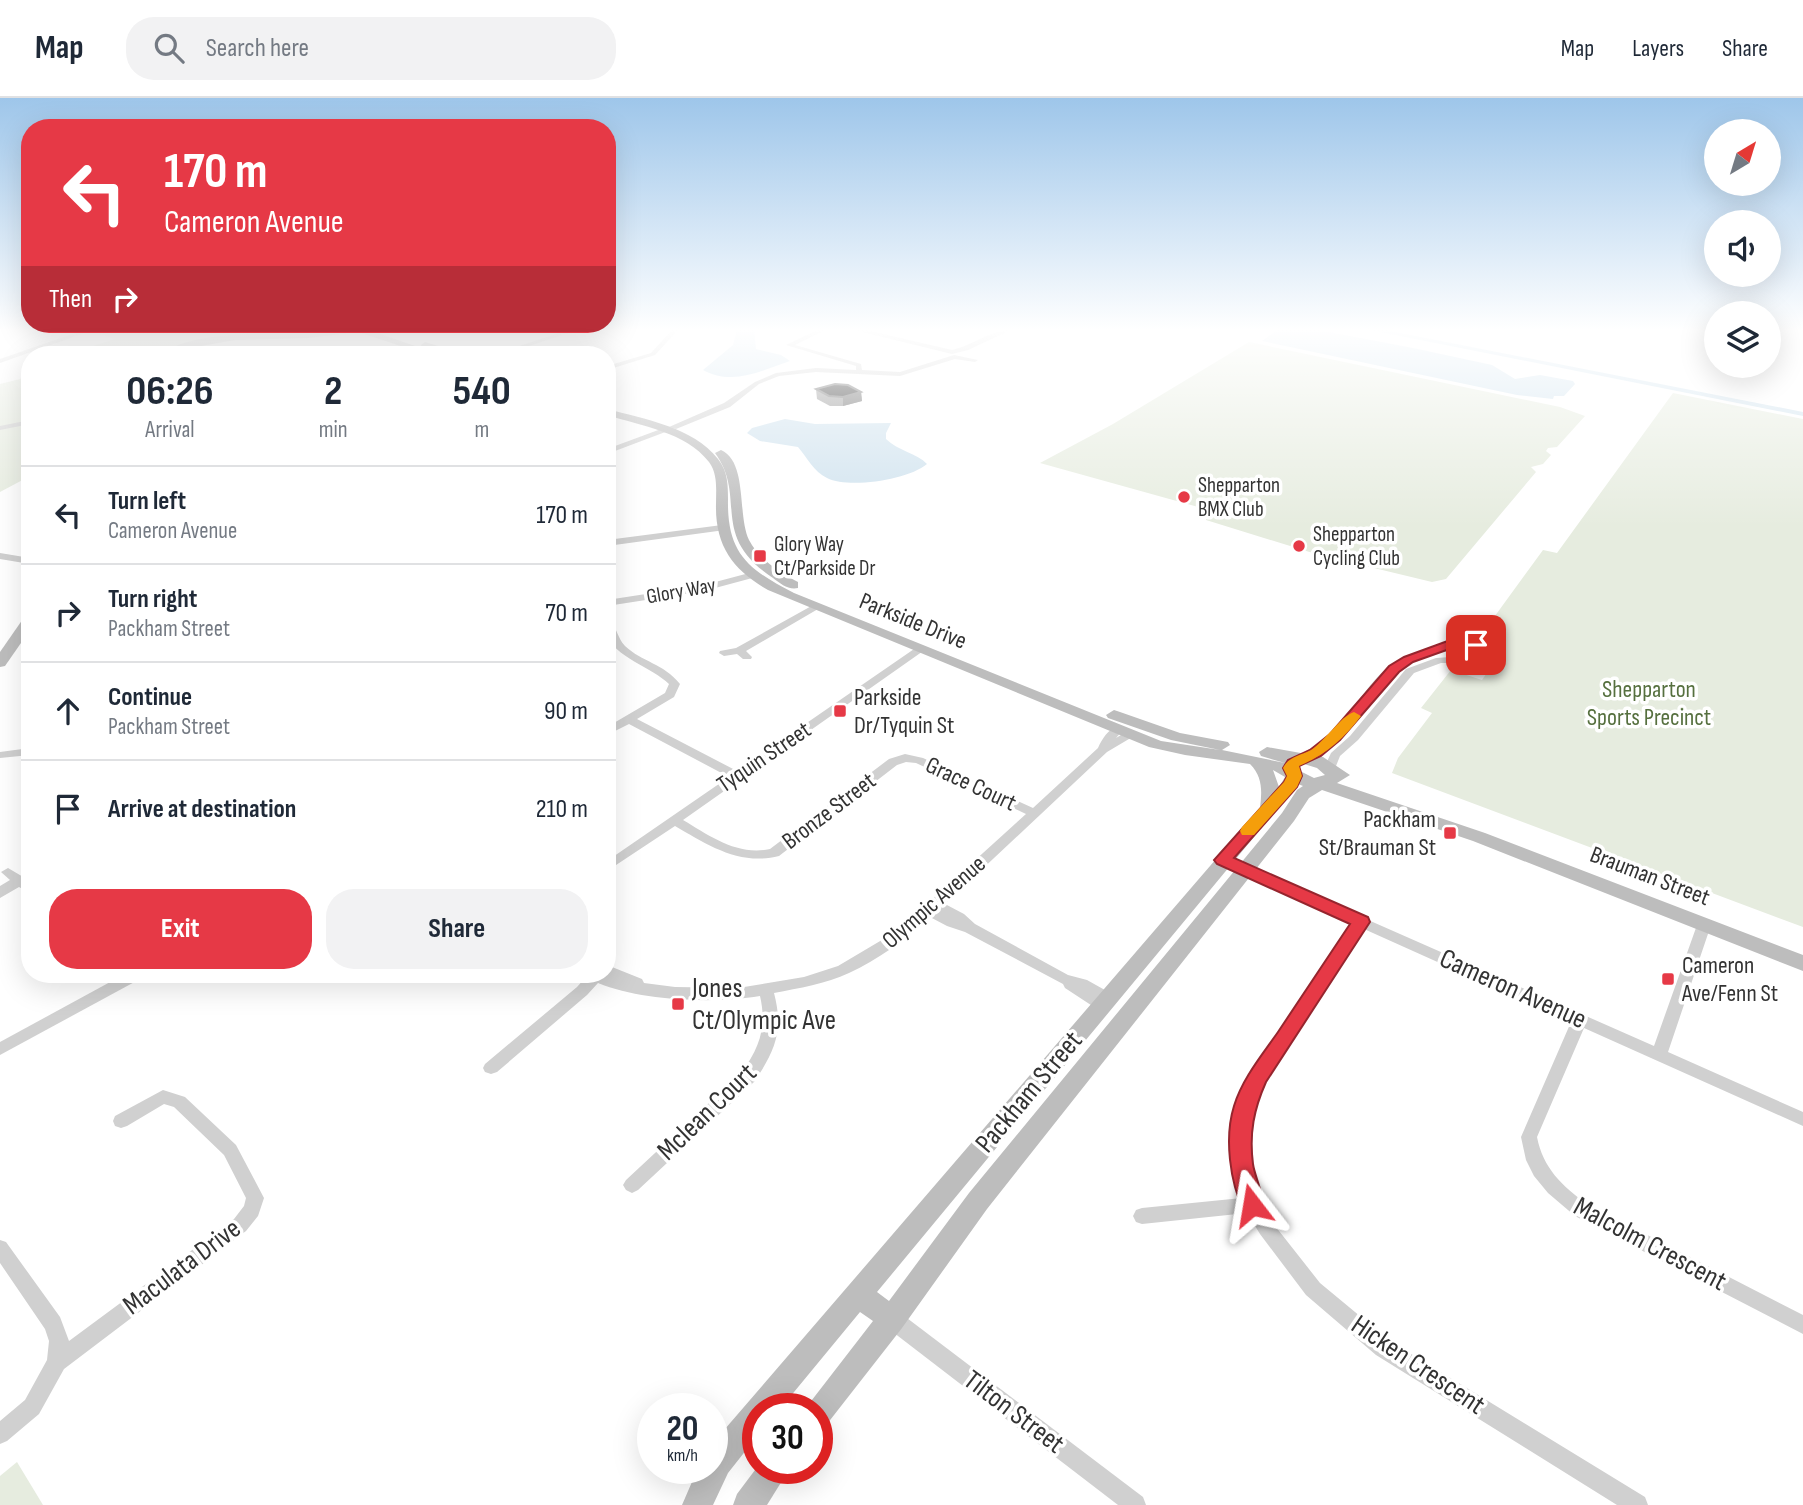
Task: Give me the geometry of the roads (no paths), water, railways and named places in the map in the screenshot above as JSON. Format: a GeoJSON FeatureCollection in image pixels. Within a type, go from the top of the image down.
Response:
{"type":"FeatureCollection","features":[{"type":"Feature","properties":{"kind":"street"},"geometry":{"type":"LineString","coordinates":[[616,449],[727,405],[741,396]]}},
{"type":"Feature","properties":{"kind":"street","name":"Parkside Drive"},"geometry":{"type":"LineString","coordinates":[[616,409],[708,443],[730,466],[735,481],[740,537],[751,554],[768,570],[799,588],[875,625]]}},
{"type":"Feature","properties":{"kind":"street","name":"Parkside Drive"},"geometry":{"type":"LineString","coordinates":[[616,415],[668,429],[689,441],[715,462],[723,484],[723,539],[732,555],[753,575],[777,589],[815,607],[875,625],[927,645],[1176,750],[1297,767]]}},
{"type":"Feature","properties":{"kind":"street"},"geometry":{"type":"LineString","coordinates":[[0,428],[21,424]]}},
{"type":"Feature","properties":{"kind":"street"},"geometry":{"type":"LineString","coordinates":[[616,542],[738,526]]}},
{"type":"Feature","properties":{"kind":"street"},"geometry":{"type":"LineString","coordinates":[[0,556],[21,560]]}},
{"type":"Feature","properties":{"kind":"street"},"geometry":{"type":"LineString","coordinates":[[753,575],[768,570]]}},
{"type":"Feature","properties":{"kind":"street","name":"Glory Way"},"geometry":{"type":"LineString","coordinates":[[616,602],[704,588],[753,575]]}},
{"type":"Feature","properties":{"kind":"street"},"geometry":{"type":"LineString","coordinates":[[724,653],[743,654],[815,607]]}},
{"type":"Feature","properties":{"kind":"street"},"geometry":{"type":"LineString","coordinates":[[0,663],[6,643],[21,628]]}},
{"type":"Feature","properties":{"kind":"street"},"geometry":{"type":"LineString","coordinates":[[1456,642],[1469,643],[1486,653],[1482,660],[1469,660],[1452,654],[1449,645],[1456,642]]}},
{"type":"Feature","properties":{"kind":"street"},"geometry":{"type":"LineString","coordinates":[[616,644],[622,651],[656,669],[675,684],[670,695],[616,727]]}},
{"type":"Feature","properties":{"kind":"street","name":"Tyquin Street"},"geometry":{"type":"LineString","coordinates":[[616,861],[927,645]]}},
{"type":"Feature","properties":{"kind":"street","name":"Packham Street"},"geometry":{"type":"LineString","coordinates":[[774,1393],[1223,860],[1268,807],[1288,788],[1297,767],[1338,734],[1397,666],[1449,645]]}},
{"type":"Feature","properties":{"kind":"street","name":"Packham Street"},"geometry":{"type":"LineString","coordinates":[[833,1395],[978,1201],[1245,870],[1303,794],[1326,776],[1334,757],[1357,735],[1410,671],[1440,660],[1469,660]]}},
{"type":"Feature","properties":{"kind":"street"},"geometry":{"type":"LineString","coordinates":[[629,719],[737,776]]}},
{"type":"Feature","properties":{"kind":"street","name":"Parkside Drive"},"geometry":{"type":"LineString","coordinates":[[1127,729],[1186,739],[1297,767]]}},
{"type":"Feature","properties":{"kind":"street","name":"Olympic Avenue"},"geometry":{"type":"LineString","coordinates":[[613,983],[708,995],[766,991],[843,970],[902,935],[1127,729]]}},
{"type":"Feature","properties":{"kind":"street"},"geometry":{"type":"LineString","coordinates":[[0,755],[21,752]]}},
{"type":"Feature","properties":{"kind":"street","name":"Grace Court"},"geometry":{"type":"LineString","coordinates":[[905,758],[919,760],[1035,814]]}},
{"type":"Feature","properties":{"kind":"street","name":"Bronze Street"},"geometry":{"type":"LineString","coordinates":[[675,821],[740,855],[762,857],[774,853],[893,762],[905,758]]}},
{"type":"Feature","properties":{"kind":"street"},"geometry":{"type":"LineString","coordinates":[[1256,760],[1264,768],[1272,795],[1268,807]]}},
{"type":"Feature","properties":{"kind":"street","name":"Brauman Street"},"geometry":{"type":"LineString","coordinates":[[1297,767],[1305,782],[1326,776],[1803,964]]}},
{"type":"Feature","properties":{"kind":"street","name":"Cameron Avenue"},"geometry":{"type":"LineString","coordinates":[[1223,860],[1803,1119]]}},
{"type":"Feature","properties":{"kind":"street"},"geometry":{"type":"LineString","coordinates":[[0,893],[19,880]]}},
{"type":"Feature","properties":{"kind":"street"},"geometry":{"type":"LineString","coordinates":[[933,908],[952,923],[970,928],[1064,979],[1077,991],[1105,1001],[1128,1014]]}},
{"type":"Feature","properties":{"kind":"street","name":"Hicken Crescent"},"geometry":{"type":"LineString","coordinates":[[1361,922],[1258,1077],[1245,1106],[1240,1134],[1242,1165],[1252,1205],[1266,1228],[1313,1289],[1383,1348],[1637,1505]]}},
{"type":"Feature","properties":{"kind":"street"},"geometry":{"type":"LineString","coordinates":[[1659,1055],[1704,925]]}},
{"type":"Feature","properties":{"kind":"street"},"geometry":{"type":"LineString","coordinates":[[0,1049],[120,983]]}},
{"type":"Feature","properties":{"kind":"street"},"geometry":{"type":"LineString","coordinates":[[491,1068],[561,1010],[588,983]]}},
{"type":"Feature","properties":{"kind":"street","name":"Mclean Court"},"geometry":{"type":"LineString","coordinates":[[632,1185],[748,1077],[762,1058],[772,1035],[773,1013],[766,991]]}},
{"type":"Feature","properties":{"kind":"street","name":"Malcolm Crescent"},"geometry":{"type":"LineString","coordinates":[[1580,1019],[1530,1137],[1530,1148],[1541,1172],[1563,1198],[1581,1210],[1803,1325]]}},
{"type":"Feature","properties":{"kind":"street","name":"Maculata Drive"},"geometry":{"type":"LineString","coordinates":[[0,1434],[32,1407],[57,1362],[240,1225],[254,1204],[253,1192],[226,1144],[179,1102],[163,1097],[121,1121]]}},
{"type":"Feature","properties":{"kind":"street"},"geometry":{"type":"LineString","coordinates":[[1142,1216],[1252,1205]]}},
{"type":"Feature","properties":{"kind":"street"},"geometry":{"type":"LineString","coordinates":[[0,1248],[53,1324],[60,1342],[57,1362]]}},
{"type":"Feature","properties":{"kind":"street"},"geometry":{"type":"LineString","coordinates":[[859,1294],[892,1319]]}},
{"type":"Feature","properties":{"kind":"street","name":"Tilton Street"},"geometry":{"type":"LineString","coordinates":[[892,1319],[1128,1503]]}},
{"type":"Feature","properties":{"kind":"street","name":"Packham Street"},"geometry":{"type":"LineString","coordinates":[[697,1505],[717,1462],[742,1432]]}},
{"type":"Feature","properties":{"kind":"street"},"geometry":{"type":"LineString","coordinates":[[748,1505],[763,1484]]}},
{"type":"Feature","properties":{"kind":"water"},"geometry":{"type":"Polygon","coordinates":[[[1523,396],[1564,396],[1554,396],[1553,399],[1523,396]]]}},
{"type":"Feature","properties":{"kind":"water"},"geometry":{"type":"Polygon","coordinates":[[[785,419],[815,424],[891,423],[886,439],[927,464],[918,470],[878,481],[849,483],[827,478],[818,472],[798,447],[760,441],[747,433],[752,428],[785,419]]]}},
{"type":"Feature","properties":{"kind":"waterway"},"geometry":{"type":"LineString","coordinates":[[1709,396],[1803,414]]}},
{"type":"Feature","properties":{"kind":"place","name":"Shepparton BMX Club"},"geometry":{"type":"Point","coordinates":[1184,497]}},
{"type":"Feature","properties":{"kind":"place","name":"Shepparton Cycling Club"},"geometry":{"type":"Point","coordinates":[1299,546]}},
{"type":"Feature","properties":{"kind":"place","name":"Glory Way Ct/Parkside Dr"},"geometry":{"type":"Point","coordinates":[760,556]}},
{"type":"Feature","properties":{"kind":"place","name":"Parkside Dr/Tyquin St"},"geometry":{"type":"Point","coordinates":[840,711]}},
{"type":"Feature","properties":{"kind":"place","name":"Packham St/Brauman St"},"geometry":{"type":"Point","coordinates":[1450,833]}},
{"type":"Feature","properties":{"kind":"place","name":"Cameron Ave/Fenn St"},"geometry":{"type":"Point","coordinates":[1668,979]}},
{"type":"Feature","properties":{"kind":"place","name":"Jones Ct/Olympic Ave"},"geometry":{"type":"Point","coordinates":[678,1004]}},
{"type":"Feature","properties":{"kind":"park label","name":"Shepparton Sports Precinct"},"geometry":{"type":"Point","coordinates":[1649,703]}}]}
